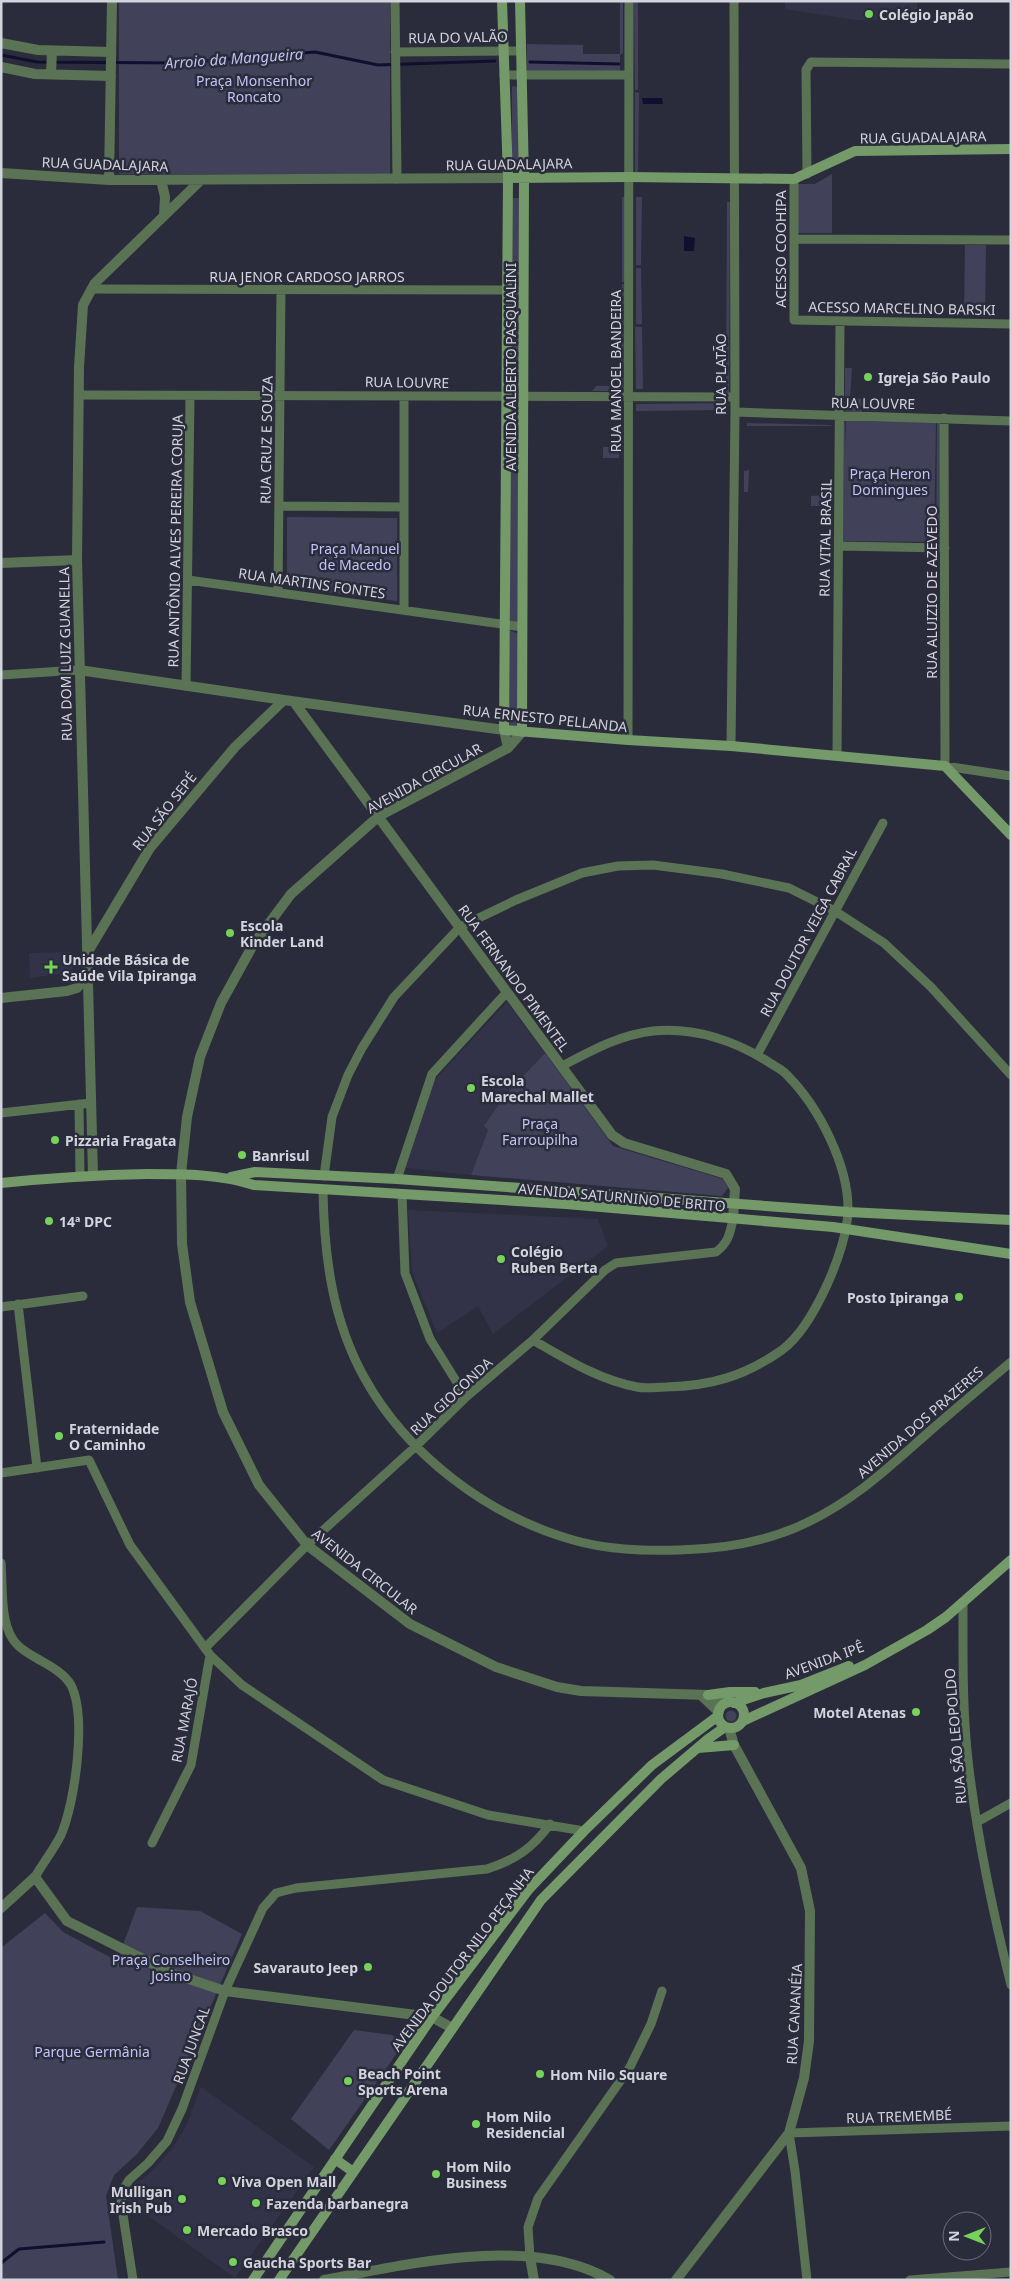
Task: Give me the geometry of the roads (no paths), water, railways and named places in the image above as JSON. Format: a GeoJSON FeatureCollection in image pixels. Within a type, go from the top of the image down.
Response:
{"type":"FeatureCollection","features":[{"type":"Feature","properties":{"kind":"main road","name":"AVENIDA ALBERTO PASQUALINI"},"geometry":{"type":"LineString","coordinates":[[502,1],[508,178],[504,730]]}},
{"type":"Feature","properties":{"kind":"main road","name":"AVENIDA ALBERTO PASQUALINI"},"geometry":{"type":"LineString","coordinates":[[520,1],[524,178],[522,732]]}},
{"type":"Feature","properties":{"kind":"main road","name":"RUA GUADALAJARA"},"geometry":{"type":"LineString","coordinates":[[508,178],[794,179],[855,151],[1011,149]]}},
{"type":"Feature","properties":{"kind":"main road","name":"RUA ERNESTO PELLANDA"},"geometry":{"type":"LineString","coordinates":[[504,730],[731,746],[945,766]]}},
{"type":"Feature","properties":{"kind":"main road"},"geometry":{"type":"LineString","coordinates":[[945,766],[1011,835]]}},
{"type":"Feature","properties":{"kind":"main road","name":"AVENIDA SATURNINO DE BRITO"},"geometry":{"type":"LineString","coordinates":[[1,1183],[80,1175],[181,1174],[230,1177],[255,1172],[397,1180],[848,1212],[1011,1220]]}},
{"type":"Feature","properties":{"kind":"main road","name":"AVENIDA SATURNINO DE BRITO"},"geometry":{"type":"LineString","coordinates":[[230,1177],[254,1185],[566,1204],[846,1230],[1011,1254]]}},
{"type":"Feature","properties":{"kind":"main road"},"geometry":{"type":"LineString","coordinates":[[397,1180],[397,1194]]}},
{"type":"Feature","properties":{"kind":"main road","name":"AVENIDA IPÊ"},"geometry":{"type":"LineString","coordinates":[[743,1721],[865,1665],[927,1630],[963,1602],[1011,1560]]}},
{"type":"Feature","properties":{"kind":"main road","name":"AVENIDA IPÊ"},"geometry":{"type":"LineString","coordinates":[[732,1702],[801,1685],[894,1648]]}},
{"type":"Feature","properties":{"kind":"main road"},"geometry":{"type":"LineString","coordinates":[[705,1695],[730,1692],[764,1693]]}},
{"type":"Feature","properties":{"kind":"main road"},"geometry":{"type":"LineString","coordinates":[[732,1702],[740,1706],[744,1711],[743,1721],[737,1727],[727,1728],[720,1723],[718,1714],[723,1705],[732,1702]]}},
{"type":"Feature","properties":{"kind":"main road","name":"AVENIDA DOUTOR NILO PEÇANHA"},"geometry":{"type":"LineString","coordinates":[[253,2280],[432,2017],[529,1889],[584,1831],[652,1765],[718,1714]]}},
{"type":"Feature","properties":{"kind":"main road","name":"AVENIDA DOUTOR NILO PEÇANHA"},"geometry":{"type":"LineString","coordinates":[[279,2280],[352,2171],[541,1900],[661,1779],[697,1748],[727,1728]]}},
{"type":"Feature","properties":{"kind":"main road"},"geometry":{"type":"LineString","coordinates":[[697,1748],[734,1745]]}},
{"type":"Feature","properties":{"kind":"main road"},"geometry":{"type":"LineString","coordinates":[[335,2159],[352,2171]]}},
{"type":"Feature","properties":{"kind":"street"},"geometry":{"type":"LineString","coordinates":[[110,180],[112,1]]}},
{"type":"Feature","properties":{"kind":"street"},"geometry":{"type":"LineString","coordinates":[[395,1],[397,180]]}},
{"type":"Feature","properties":{"kind":"street","name":"RUA MANOEL BANDEIRA"},"geometry":{"type":"LineString","coordinates":[[628,740],[629,177],[627,75],[629,1]]}},
{"type":"Feature","properties":{"kind":"street","name":"RUA PLATÃO"},"geometry":{"type":"LineString","coordinates":[[731,746],[735,412],[734,1]]}},
{"type":"Feature","properties":{"kind":"street"},"geometry":{"type":"LineString","coordinates":[[1,43],[52,62],[111,64]]}},
{"type":"Feature","properties":{"kind":"street","name":"RUA DO VALÃO"},"geometry":{"type":"LineString","coordinates":[[395,52],[521,50]]}},
{"type":"Feature","properties":{"kind":"street"},"geometry":{"type":"LineString","coordinates":[[1,68],[35,74],[52,62],[111,64]]}},
{"type":"Feature","properties":{"kind":"street"},"geometry":{"type":"LineString","coordinates":[[807,174],[806,70],[808,64],[813,62],[1011,64]]}},
{"type":"Feature","properties":{"kind":"street"},"geometry":{"type":"LineString","coordinates":[[504,75],[627,75]]}},
{"type":"Feature","properties":{"kind":"street","name":"RUA GUADALAJARA"},"geometry":{"type":"LineString","coordinates":[[1,173],[110,180],[508,178]]}},
{"type":"Feature","properties":{"kind":"street","name":"ACESSO COOHIPA"},"geometry":{"type":"LineString","coordinates":[[794,179],[794,320]]}},
{"type":"Feature","properties":{"kind":"street"},"geometry":{"type":"LineString","coordinates":[[161,180],[165,197],[164,216]]}},
{"type":"Feature","properties":{"kind":"street","name":"RUA DOM LUIZ GUANELLA"},"geometry":{"type":"LineString","coordinates":[[92,1175],[77,560],[79,395],[83,305],[91,289],[202,180]]}},
{"type":"Feature","properties":{"kind":"street"},"geometry":{"type":"LineString","coordinates":[[794,239],[1011,240]]}},
{"type":"Feature","properties":{"kind":"street","name":"RUA JENOR CARDOSO JARROS"},"geometry":{"type":"LineString","coordinates":[[91,289],[523,290]]}},
{"type":"Feature","properties":{"kind":"street","name":"RUA CRUZ E SOUZA"},"geometry":{"type":"LineString","coordinates":[[278,591],[281,289]]}},
{"type":"Feature","properties":{"kind":"street","name":"ACESSO MARCELINO BARSKI"},"geometry":{"type":"LineString","coordinates":[[794,320],[1011,324]]}},
{"type":"Feature","properties":{"kind":"street","name":"RUA VITAL BRASIL"},"geometry":{"type":"LineString","coordinates":[[837,756],[840,321]]}},
{"type":"Feature","properties":{"kind":"street","name":"RUA LOUVRE"},"geometry":{"type":"LineString","coordinates":[[79,395],[734,397]]}},
{"type":"Feature","properties":{"kind":"street","name":"RUA ANTÔNIO ALVES PEREIRA CORUJA"},"geometry":{"type":"LineString","coordinates":[[186,686],[190,396]]}},
{"type":"Feature","properties":{"kind":"street"},"geometry":{"type":"LineString","coordinates":[[404,396],[404,609]]}},
{"type":"Feature","properties":{"kind":"street","name":"RUA LOUVRE"},"geometry":{"type":"LineString","coordinates":[[735,412],[1011,421]]}},
{"type":"Feature","properties":{"kind":"street","name":"RUA ALUIZIO DE AZEVEDO"},"geometry":{"type":"LineString","coordinates":[[944,418],[945,766]]}},
{"type":"Feature","properties":{"kind":"street"},"geometry":{"type":"LineString","coordinates":[[279,506],[404,507]]}},
{"type":"Feature","properties":{"kind":"street"},"geometry":{"type":"LineString","coordinates":[[839,546],[945,548]]}},
{"type":"Feature","properties":{"kind":"street"},"geometry":{"type":"LineString","coordinates":[[1,563],[77,560]]}},
{"type":"Feature","properties":{"kind":"street","name":"RUA MARTINS FONTES"},"geometry":{"type":"LineString","coordinates":[[188,580],[278,591],[522,627]]}},
{"type":"Feature","properties":{"kind":"street"},"geometry":{"type":"LineString","coordinates":[[1,675],[79,670]]}},
{"type":"Feature","properties":{"kind":"street","name":"RUA ERNESTO PELLANDA"},"geometry":{"type":"LineString","coordinates":[[79,670],[504,730]]}},
{"type":"Feature","properties":{"kind":"street","name":"RUA SÃO SEPÉ"},"geometry":{"type":"LineString","coordinates":[[86,955],[150,848],[235,747],[289,701]]}},
{"type":"Feature","properties":{"kind":"street","name":"RUA FERNANDO PIMENTEL"},"geometry":{"type":"LineString","coordinates":[[289,701],[379,816],[618,1140],[726,1174],[735,1189],[733,1219]]}},
{"type":"Feature","properties":{"kind":"street"},"geometry":{"type":"LineString","coordinates":[[504,730],[508,748]]}},
{"type":"Feature","properties":{"kind":"street","name":"AVENIDA CIRCULAR"},"geometry":{"type":"LineString","coordinates":[[522,732],[508,748],[379,816],[291,894],[253,945],[221,1003],[200,1057],[187,1117],[181,1174],[182,1244],[190,1302],[222,1412],[254,1476],[307,1546],[410,1624],[496,1667],[556,1687],[581,1691],[705,1695],[732,1702]]}},
{"type":"Feature","properties":{"kind":"street","name":"RUA ERNESTO PELLANDA"},"geometry":{"type":"LineString","coordinates":[[945,766],[1011,776]]}},
{"type":"Feature","properties":{"kind":"street","name":"RUA DOUTOR VEIGA CABRAL"},"geometry":{"type":"LineString","coordinates":[[757,1055],[883,823]]}},
{"type":"Feature","properties":{"kind":"street"},"geometry":{"type":"LineString","coordinates":[[324,1176],[332,1117],[348,1075],[362,1048],[394,997],[460,927],[516,900],[582,873],[634,864],[722,874],[789,888],[836,911],[884,943],[924,981],[1011,1075]]}},
{"type":"Feature","properties":{"kind":"street"},"geometry":{"type":"LineString","coordinates":[[1,998],[67,991],[77,988],[87,976]]}},
{"type":"Feature","properties":{"kind":"street"},"geometry":{"type":"LineString","coordinates":[[67,991],[84,997],[88,1002]]}},
{"type":"Feature","properties":{"kind":"street"},"geometry":{"type":"LineString","coordinates":[[397,1180],[432,1074],[507,992]]}},
{"type":"Feature","properties":{"kind":"street"},"geometry":{"type":"LineString","coordinates":[[533,1340],[596,1376],[639,1387],[698,1386],[740,1374],[783,1349],[812,1314],[833,1273],[846,1230],[848,1212],[840,1161],[818,1116],[787,1074],[757,1055],[727,1042],[700,1034],[654,1031],[611,1041],[562,1066]]}},
{"type":"Feature","properties":{"kind":"street"},"geometry":{"type":"LineString","coordinates":[[1,1113],[91,1103]]}},
{"type":"Feature","properties":{"kind":"street"},"geometry":{"type":"LineString","coordinates":[[79,1104],[80,1175]]}},
{"type":"Feature","properties":{"kind":"street","name":"AVENIDA DOS PRAZERES"},"geometry":{"type":"LineString","coordinates":[[322,1190],[326,1265],[343,1328],[363,1377],[380,1402],[415,1448],[468,1489],[521,1520],[566,1538],[600,1546],[634,1550],[718,1548],[751,1542],[788,1531],[841,1504],[882,1476],[1011,1362]]}},
{"type":"Feature","properties":{"kind":"street"},"geometry":{"type":"LineString","coordinates":[[397,1194],[405,1273],[430,1339],[466,1397]]}},
{"type":"Feature","properties":{"kind":"street","name":"RUA GIOCONDA"},"geometry":{"type":"LineString","coordinates":[[208,1651],[307,1546],[415,1448],[466,1397],[533,1340],[610,1266],[616,1263],[716,1252],[725,1245],[730,1236],[733,1219]]}},
{"type":"Feature","properties":{"kind":"street"},"geometry":{"type":"LineString","coordinates":[[1,1306],[83,1296]]}},
{"type":"Feature","properties":{"kind":"street"},"geometry":{"type":"LineString","coordinates":[[18,1304],[37,1468]]}},
{"type":"Feature","properties":{"kind":"street"},"geometry":{"type":"LineString","coordinates":[[1,1473],[89,1460],[130,1546],[208,1651],[242,1685],[383,1780],[488,1815],[584,1831]]}},
{"type":"Feature","properties":{"kind":"street"},"geometry":{"type":"LineString","coordinates":[[1,1563],[6,1623],[12,1639],[24,1650],[58,1671],[70,1684],[77,1716],[78,1762],[74,1790],[61,1835],[35,1877],[1,1908]]}},
{"type":"Feature","properties":{"kind":"street","name":"RUA SÃO LEOPOLDO"},"geometry":{"type":"LineString","coordinates":[[963,1602],[965,1717],[969,1768],[991,1903],[1011,1984]]}},
{"type":"Feature","properties":{"kind":"street","name":"RUA MARAJÓ"},"geometry":{"type":"LineString","coordinates":[[152,1842],[191,1765],[208,1651]]}},
{"type":"Feature","properties":{"kind":"street"},"geometry":{"type":"LineString","coordinates":[[705,1695],[718,1714]]}},
{"type":"Feature","properties":{"kind":"street","name":"RUA CANANÉIA"},"geometry":{"type":"LineString","coordinates":[[676,2280],[789,2133],[804,2078],[809,2041],[810,1911],[801,1868],[794,1852],[734,1745],[727,1728]]}},
{"type":"Feature","properties":{"kind":"street"},"geometry":{"type":"LineString","coordinates":[[977,1822],[1011,1803]]}},
{"type":"Feature","properties":{"kind":"street","name":"RUA JUNCAL"},"geometry":{"type":"LineString","coordinates":[[133,2280],[121,2202],[123,2190],[129,2180],[148,2163],[166,2141],[182,2109],[225,1991],[263,1908],[276,1894],[296,1888],[487,1869],[509,1862],[526,1852],[539,1840],[550,1824]]}},
{"type":"Feature","properties":{"kind":"street"},"geometry":{"type":"LineString","coordinates":[[35,1877],[68,1921],[171,1973],[225,1991],[432,2017],[452,2028]]}},
{"type":"Feature","properties":{"kind":"street"},"geometry":{"type":"LineString","coordinates":[[534,2280],[528,2227],[538,2198],[630,2067],[651,2024],[662,1991]]}},
{"type":"Feature","properties":{"kind":"street","name":"RUA TREMEMBÉ"},"geometry":{"type":"LineString","coordinates":[[789,2133],[1011,2126]]}},
{"type":"Feature","properties":{"kind":"street"},"geometry":{"type":"LineString","coordinates":[[789,2133],[807,2280]]}},
{"type":"Feature","properties":{"kind":"street"},"geometry":{"type":"LineString","coordinates":[[324,2280],[396,2265],[462,2257],[530,2256],[581,2266],[610,2280]]}},
{"type":"Feature","properties":{"kind":"street"},"geometry":{"type":"LineString","coordinates":[[910,2280],[1011,2272]]}},
{"type":"Feature","properties":{"kind":"waterway","name":"Arroio da Mangueira"},"geometry":{"type":"LineString","coordinates":[[1,55],[37,62],[181,63],[315,52],[378,65],[495,61]]}},
{"type":"Feature","properties":{"kind":"waterway"},"geometry":{"type":"LineString","coordinates":[[530,62],[619,64]]}},
{"type":"Feature","properties":{"kind":"waterway"},"geometry":{"type":"LineString","coordinates":[[1,2263],[19,2249],[104,2242]]}},
{"type":"Feature","properties":{"kind":"place","name":"Colégio Japão"},"geometry":{"type":"Point","coordinates":[869,14]}},
{"type":"Feature","properties":{"kind":"place","name":"Igreja São Paulo"},"geometry":{"type":"Point","coordinates":[868,377]}},
{"type":"Feature","properties":{"kind":"place","name":"Escola Kinder Land"},"geometry":{"type":"Point","coordinates":[230,933]}},
{"type":"Feature","properties":{"kind":"place","name":"Unidade Básica de Saúde Vila Ipiranga"},"geometry":{"type":"Point","coordinates":[51,967]}},
{"type":"Feature","properties":{"kind":"place","name":"Escola Marechal Mallet"},"geometry":{"type":"Point","coordinates":[471,1088]}},
{"type":"Feature","properties":{"kind":"place","name":"Pizzaria Fragata"},"geometry":{"type":"Point","coordinates":[55,1140]}},
{"type":"Feature","properties":{"kind":"place","name":"Banrisul"},"geometry":{"type":"Point","coordinates":[242,1155]}},
{"type":"Feature","properties":{"kind":"place","name":"14ª DPC"},"geometry":{"type":"Point","coordinates":[49,1221]}},
{"type":"Feature","properties":{"kind":"place","name":"Colégio Ruben Berta"},"geometry":{"type":"Point","coordinates":[501,1259]}},
{"type":"Feature","properties":{"kind":"place","name":"Posto Ipiranga"},"geometry":{"type":"Point","coordinates":[959,1297]}},
{"type":"Feature","properties":{"kind":"place","name":"Fraternidade O Caminho"},"geometry":{"type":"Point","coordinates":[59,1436]}},
{"type":"Feature","properties":{"kind":"place","name":"Motel Atenas"},"geometry":{"type":"Point","coordinates":[916,1712]}},
{"type":"Feature","properties":{"kind":"place","name":"Savarauto Jeep"},"geometry":{"type":"Point","coordinates":[368,1967]}},
{"type":"Feature","properties":{"kind":"place","name":"Hom Nilo Square"},"geometry":{"type":"Point","coordinates":[540,2074]}},
{"type":"Feature","properties":{"kind":"place","name":"Beach Point Sports Arena"},"geometry":{"type":"Point","coordinates":[348,2081]}},
{"type":"Feature","properties":{"kind":"place","name":"Hom Nilo Residencial"},"geometry":{"type":"Point","coordinates":[476,2124]}},
{"type":"Feature","properties":{"kind":"place","name":"Hom Nilo Business"},"geometry":{"type":"Point","coordinates":[436,2174]}},
{"type":"Feature","properties":{"kind":"place","name":"Viva Open Mall"},"geometry":{"type":"Point","coordinates":[222,2181]}},
{"type":"Feature","properties":{"kind":"place","name":"Mulligan Irish Pub"},"geometry":{"type":"Point","coordinates":[182,2199]}},
{"type":"Feature","properties":{"kind":"place","name":"Fazenda barbanegra"},"geometry":{"type":"Point","coordinates":[256,2203]}},
{"type":"Feature","properties":{"kind":"place","name":"Mercado Brasco"},"geometry":{"type":"Point","coordinates":[187,2230]}},
{"type":"Feature","properties":{"kind":"place","name":"Gaucha Sports Bar"},"geometry":{"type":"Point","coordinates":[233,2262]}},
{"type":"Feature","properties":{"kind":"park label","name":"Praça Monsenhor Roncato"},"geometry":{"type":"Point","coordinates":[254,88]}},
{"type":"Feature","properties":{"kind":"park label","name":"Praça Heron Domingues"},"geometry":{"type":"Point","coordinates":[890,482]}},
{"type":"Feature","properties":{"kind":"park label","name":"Praça Manuel de Macedo"},"geometry":{"type":"Point","coordinates":[355,556]}},
{"type":"Feature","properties":{"kind":"park label","name":"Praça Farroupilha"},"geometry":{"type":"Point","coordinates":[540,1132]}},
{"type":"Feature","properties":{"kind":"park label","name":"Praça Conselheiro Josino"},"geometry":{"type":"Point","coordinates":[171,1968]}},
{"type":"Feature","properties":{"kind":"park label","name":"Parque Germânia"},"geometry":{"type":"Point","coordinates":[92,2051]}}]}
